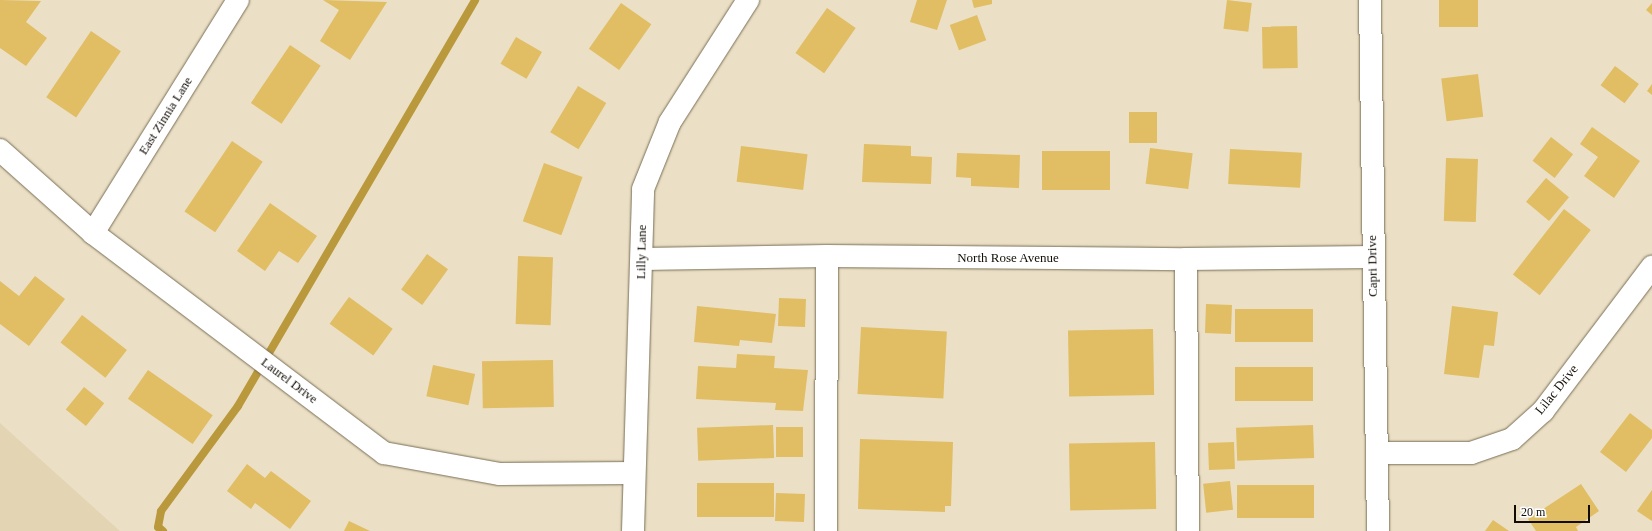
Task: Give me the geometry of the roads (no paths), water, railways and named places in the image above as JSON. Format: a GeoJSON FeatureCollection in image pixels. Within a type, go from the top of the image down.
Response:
{"type":"FeatureCollection","features":[{"type":"Feature","properties":{"kind":"street","name":"East Zinnia Lane"},"geometry":{"type":"LineString","coordinates":[[93,233],[238,0]]}},
{"type":"Feature","properties":{"kind":"street","name":"Lilly Lane"},"geometry":{"type":"LineString","coordinates":[[633,531],[633,472],[643,259],[643,189],[670,122],[748,0]]}},
{"type":"Feature","properties":{"kind":"street","name":"Capri Drive"},"geometry":{"type":"LineString","coordinates":[[1370,0],[1378,531]]}},
{"type":"Feature","properties":{"kind":"street","name":"Laurel Drive"},"geometry":{"type":"LineString","coordinates":[[0,150],[93,233],[384,453],[500,474],[633,472]]}},
{"type":"Feature","properties":{"kind":"street","name":"North Rose Avenue"},"geometry":{"type":"LineString","coordinates":[[643,259],[827,256],[1186,259],[1373,257]]}},
{"type":"Feature","properties":{"kind":"street"},"geometry":{"type":"LineString","coordinates":[[826,531],[827,256]]}},
{"type":"Feature","properties":{"kind":"street"},"geometry":{"type":"LineString","coordinates":[[1186,259],[1188,531]]}},
{"type":"Feature","properties":{"kind":"street","name":"Lilac Drive"},"geometry":{"type":"LineString","coordinates":[[1377,453],[1471,453],[1512,438],[1543,411],[1652,267]]}},
{"type":"Feature","properties":{"kind":"waterway"},"geometry":{"type":"LineString","coordinates":[[163,531],[158,527],[161,511],[238,406],[475,0]]}}]}
